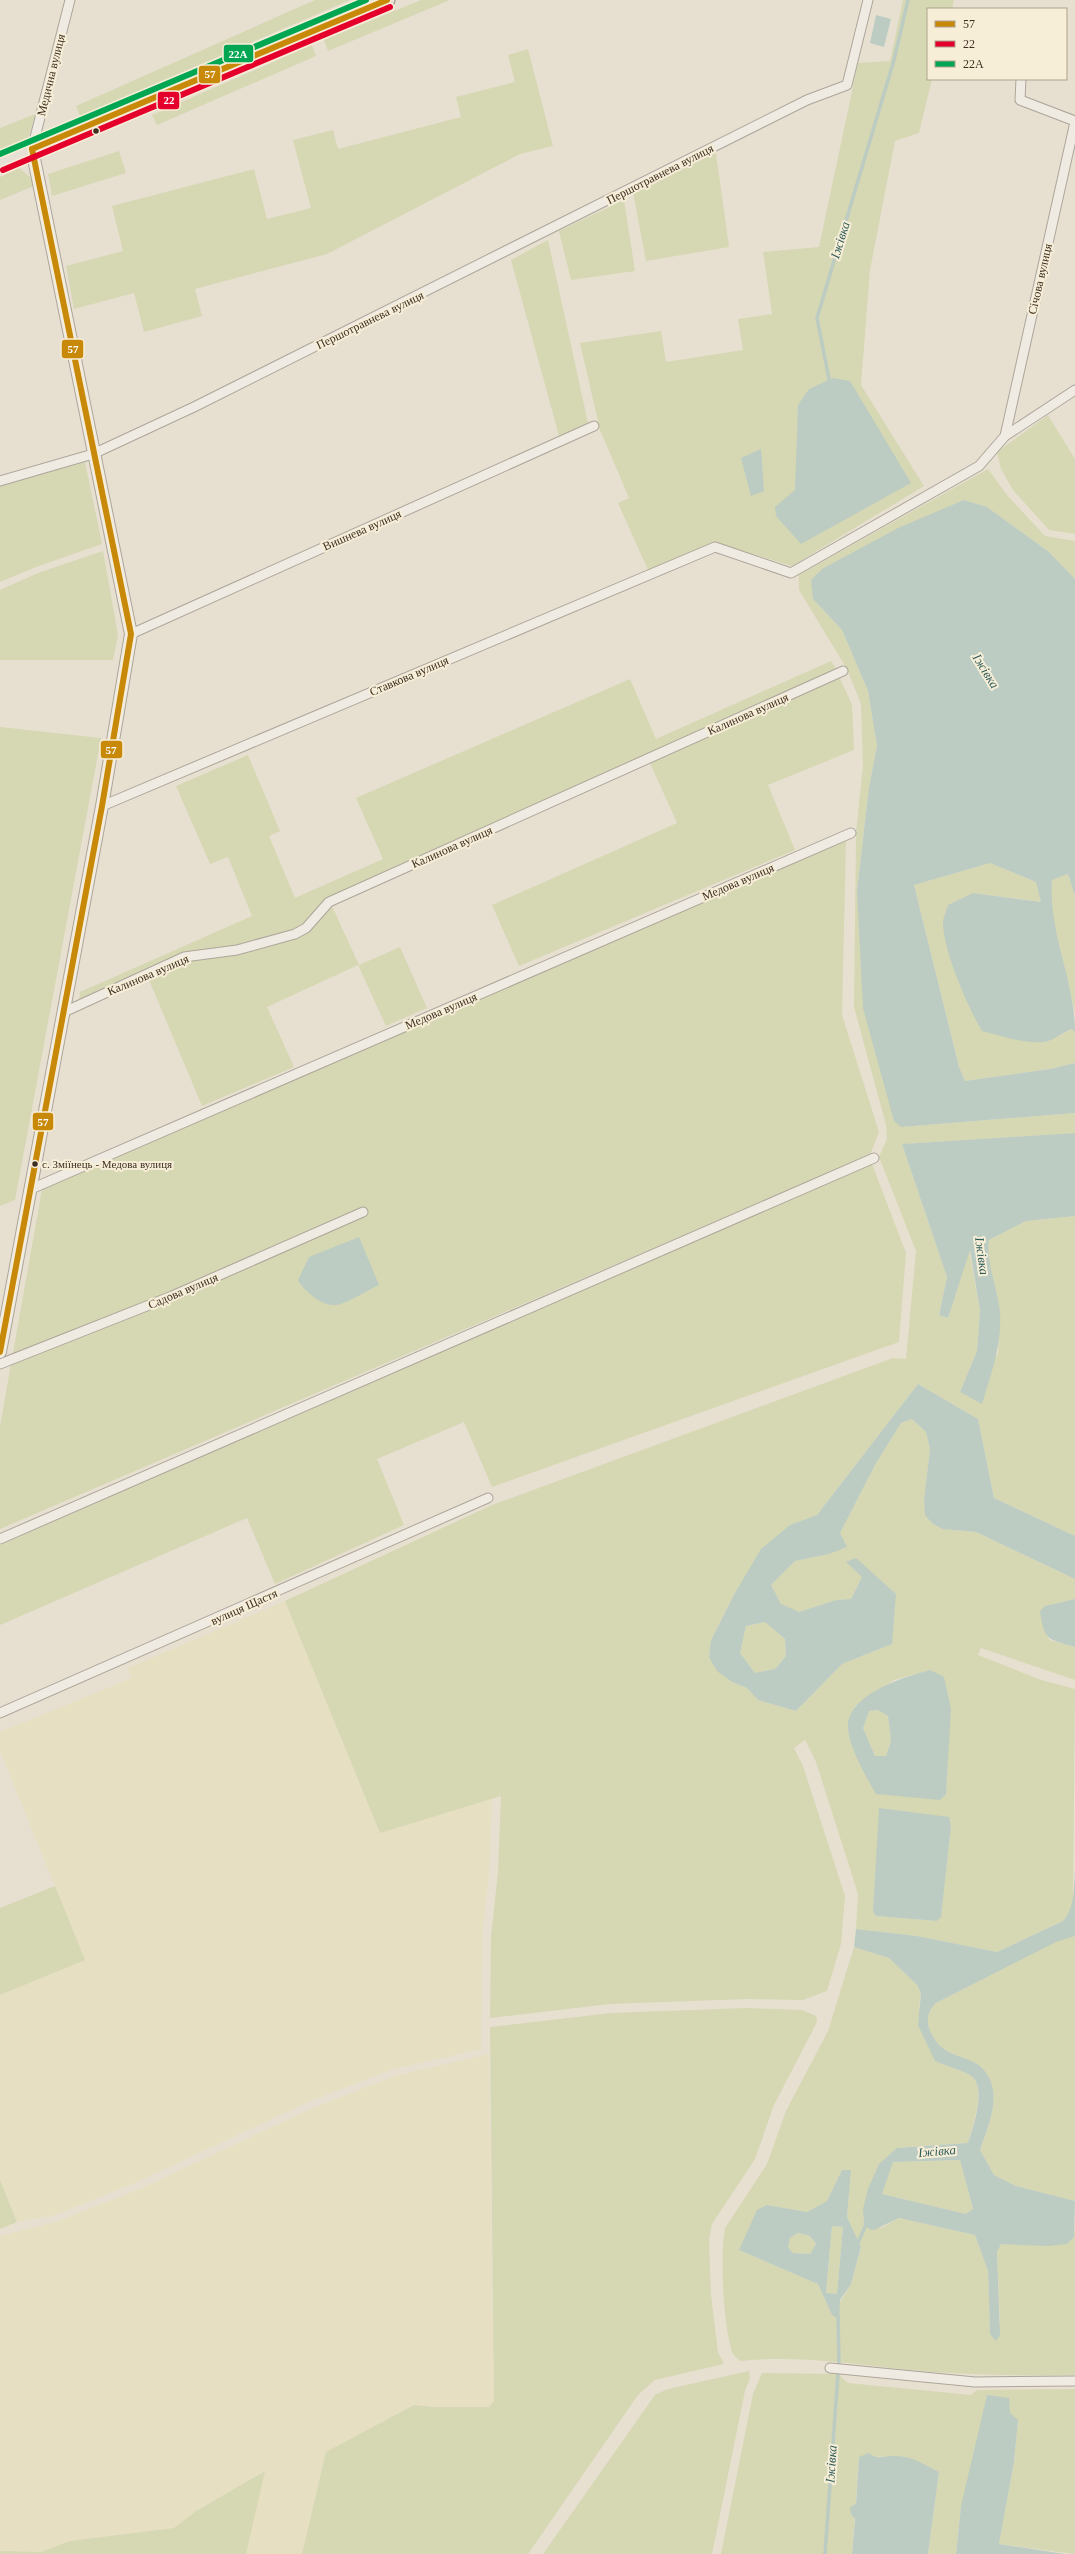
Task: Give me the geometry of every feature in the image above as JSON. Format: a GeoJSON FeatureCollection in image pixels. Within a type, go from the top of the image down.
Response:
{"type":"FeatureCollection","features":[{"type":"Feature","properties":{"kind":"main road"},"geometry":{"type":"LineString","coordinates":[[0,163],[387,0]]}},
{"type":"Feature","properties":{"kind":"street","name":"Медична вулиця"},"geometry":{"type":"LineString","coordinates":[[32,149],[70,0]]}},
{"type":"Feature","properties":{"kind":"street","name":"Першотравнева вулиця"},"geometry":{"type":"LineString","coordinates":[[93,454],[202,404],[807,100],[847,85],[868,0]]}},
{"type":"Feature","properties":{"kind":"street"},"geometry":{"type":"LineString","coordinates":[[1021,80],[1020,100],[1075,121]]}},
{"type":"Feature","properties":{"kind":"street","name":"Січова вулиця"},"geometry":{"type":"LineString","coordinates":[[1005,436],[1075,121]]}},
{"type":"Feature","properties":{"kind":"street"},"geometry":{"type":"LineString","coordinates":[[0,1352],[102,806],[131,634],[93,454],[32,149]]}},
{"type":"Feature","properties":{"kind":"street"},"geometry":{"type":"LineString","coordinates":[[1005,436],[1075,390]]}},
{"type":"Feature","properties":{"kind":"street","name":"Вишнева вулиця"},"geometry":{"type":"LineString","coordinates":[[131,634],[594,426]]}},
{"type":"Feature","properties":{"kind":"street","name":"Ставкова вулиця"},"geometry":{"type":"LineString","coordinates":[[102,806],[715,547],[791,573],[979,466],[1005,436]]}},
{"type":"Feature","properties":{"kind":"street"},"geometry":{"type":"LineString","coordinates":[[0,481],[93,454]]}},
{"type":"Feature","properties":{"kind":"street","name":"Калинова вулиця"},"geometry":{"type":"LineString","coordinates":[[64,1012],[184,957],[238,950],[295,934],[306,928],[329,902],[843,671]]}},
{"type":"Feature","properties":{"kind":"street","name":"Медова вулиця"},"geometry":{"type":"LineString","coordinates":[[30,1189],[850,833]]}},
{"type":"Feature","properties":{"kind":"street"},"geometry":{"type":"LineString","coordinates":[[0,1539],[874,1158]]}},
{"type":"Feature","properties":{"kind":"street","name":"Садова вулиця"},"geometry":{"type":"LineString","coordinates":[[0,1364],[172,1296],[363,1212]]}},
{"type":"Feature","properties":{"kind":"street","name":"вулиця Щастя"},"geometry":{"type":"LineString","coordinates":[[0,1713],[488,1498]]}},
{"type":"Feature","properties":{"kind":"street"},"geometry":{"type":"LineString","coordinates":[[830,2368],[975,2382],[1075,2381]]}},
{"type":"Feature","properties":{"kind":"shaded area"},"geometry":{"type":"Polygon","coordinates":[[[285,1601],[380,1833],[492,1798],[489,1873],[482,1936],[481,2049],[393,2069],[310,2101],[137,2182],[55,2215],[17,2222],[0,2180],[0,1995],[85,1960],[0,1751],[0,1732],[132,1678],[128,1668],[285,1601]]]}},
{"type":"Feature","properties":{"kind":"shaded area"},"geometry":{"type":"Polygon","coordinates":[[[489,2054],[494,2401],[489,2407],[433,2407],[414,2405],[326,2452],[302,2554],[246,2554],[264,2471],[196,2511],[174,2528],[70,2541],[41,2552],[0,2551],[0,2236],[56,2222],[140,2189],[313,2108],[395,2076],[489,2054]]]}},
{"type":"Feature","properties":{"kind":"green space"},"geometry":{"type":"Polygon","coordinates":[[[315,0],[350,0],[80,116],[76,106],[315,0]]]}},
{"type":"Feature","properties":{"kind":"green space"},"geometry":{"type":"Polygon","coordinates":[[[421,0],[450,0],[328,51],[324,40],[421,0]]]}},
{"type":"Feature","properties":{"kind":"green space"},"geometry":{"type":"Polygon","coordinates":[[[903,0],[954,0],[952,8],[927,8],[927,80],[932,80],[919,133],[895,141],[870,270],[861,385],[924,486],[792,566],[714,542],[648,570],[618,503],[629,498],[600,430],[580,343],[661,331],[666,362],[743,350],[738,319],[772,314],[763,252],[819,247],[858,63],[890,61],[903,0]]]}},
{"type":"Feature","properties":{"kind":"green space"},"geometry":{"type":"Polygon","coordinates":[[[312,45],[316,56],[157,125],[152,115],[312,45]]]}},
{"type":"Feature","properties":{"kind":"green space"},"geometry":{"type":"Polygon","coordinates":[[[528,49],[553,146],[520,154],[327,254],[195,289],[202,316],[144,332],[134,293],[74,309],[66,266],[123,251],[112,206],[254,169],[267,219],[311,208],[293,140],[333,130],[338,149],[461,117],[456,97],[515,82],[508,55],[528,49]]]}},
{"type":"Feature","properties":{"kind":"green space"},"geometry":{"type":"Polygon","coordinates":[[[35,114],[28,139],[0,151],[0,128],[35,114]]]}},
{"type":"Feature","properties":{"kind":"green space"},"geometry":{"type":"Polygon","coordinates":[[[119,151],[126,173],[52,196],[48,174],[119,151]]]}},
{"type":"Feature","properties":{"kind":"green space"},"geometry":{"type":"Polygon","coordinates":[[[716,153],[729,247],[646,261],[633,192],[716,153]]]}},
{"type":"Feature","properties":{"kind":"green space"},"geometry":{"type":"Polygon","coordinates":[[[19,168],[30,177],[34,186],[0,200],[0,177],[19,168]]]}},
{"type":"Feature","properties":{"kind":"green space"},"geometry":{"type":"Polygon","coordinates":[[[624,200],[635,271],[571,280],[559,231],[624,200]]]}},
{"type":"Feature","properties":{"kind":"green space"},"geometry":{"type":"Polygon","coordinates":[[[548,240],[588,423],[559,436],[511,260],[548,240]]]}},
{"type":"Feature","properties":{"kind":"green space"},"geometry":{"type":"Polygon","coordinates":[[[1048,415],[1075,459],[1075,534],[1049,530],[1013,490],[1001,469],[997,452],[1048,415]]]}},
{"type":"Feature","properties":{"kind":"green space"},"geometry":{"type":"Polygon","coordinates":[[[85,462],[102,544],[36,567],[0,582],[0,486],[85,462]]]}},
{"type":"Feature","properties":{"kind":"green space"},"geometry":{"type":"Polygon","coordinates":[[[988,469],[1007,495],[1045,536],[1075,541],[1075,579],[1049,552],[987,507],[964,500],[813,599],[842,630],[868,691],[877,746],[869,787],[857,891],[901,1127],[1075,1113],[1075,1133],[902,1144],[947,1277],[939,1315],[948,1318],[969,1249],[980,1311],[977,1351],[960,1392],[998,1354],[1000,1313],[987,1253],[989,1240],[1026,1221],[1075,1216],[1075,1536],[994,1498],[978,1419],[918,1384],[817,1515],[790,1525],[735,1593],[711,1640],[709,1657],[732,1682],[747,1688],[758,1700],[796,1711],[842,1664],[892,1644],[862,1577],[851,1599],[836,1600],[799,1612],[781,1605],[771,1585],[795,1561],[829,1554],[875,1465],[901,1423],[912,1419],[926,1432],[930,1449],[924,1500],[933,1524],[943,1529],[976,1532],[1075,1579],[1075,1599],[1045,1606],[1049,1640],[1075,1647],[1075,1680],[981,1648],[978,1655],[1041,1680],[1075,1689],[1073,1903],[1070,1915],[1063,1921],[997,1952],[917,1936],[856,1929],[858,1894],[816,1762],[805,1740],[794,1748],[803,1766],[845,1896],[841,1944],[827,1991],[803,2000],[746,1999],[610,2004],[490,2018],[491,1937],[498,1872],[501,1796],[380,1833],[285,1601],[492,1505],[893,1358],[906,1359],[916,1251],[879,1157],[887,1139],[886,1125],[854,1007],[856,833],[863,766],[861,704],[847,669],[799,590],[799,575],[988,469]],[[930,1670],[894,1680],[855,1706],[876,1793],[930,1670]],[[949,1817],[873,1912],[876,1916],[937,1921],[940,1917],[951,1826],[949,1817]]]}},
{"type":"Feature","properties":{"kind":"green space"},"geometry":{"type":"Polygon","coordinates":[[[103,551],[118,635],[113,660],[0,660],[0,590],[38,573],[103,551]]]}},
{"type":"Feature","properties":{"kind":"green space"},"geometry":{"type":"Polygon","coordinates":[[[831,661],[837,670],[327,899],[304,925],[293,930],[237,947],[183,954],[79,1001],[80,992],[252,916],[228,857],[210,864],[176,786],[248,755],[280,831],[269,836],[295,898],[383,859],[356,798],[630,679],[656,739],[831,661]]]}},
{"type":"Feature","properties":{"kind":"green space"},"geometry":{"type":"Polygon","coordinates":[[[840,678],[852,705],[854,750],[768,785],[795,850],[519,966],[492,905],[677,823],[650,763],[840,678]]]}},
{"type":"Feature","properties":{"kind":"green space"},"geometry":{"type":"Polygon","coordinates":[[[0,727],[101,738],[15,1200],[0,1206],[0,727]]]}},
{"type":"Feature","properties":{"kind":"green space"},"geometry":{"type":"Polygon","coordinates":[[[846,840],[842,1015],[879,1132],[870,1155],[0,1529],[0,1426],[42,1189],[846,840]]]}},
{"type":"Feature","properties":{"kind":"green space"},"geometry":{"type":"Polygon","coordinates":[[[990,863],[1036,882],[1042,902],[973,893],[1046,1042],[1073,1029],[1075,1032],[1075,1063],[1050,1069],[965,1081],[959,1067],[914,885],[990,863]]]}},
{"type":"Feature","properties":{"kind":"green space"},"geometry":{"type":"Polygon","coordinates":[[[1068,874],[1075,896],[1075,1013],[1051,909],[1051,880],[1068,874]]]}},
{"type":"Feature","properties":{"kind":"green space"},"geometry":{"type":"Polygon","coordinates":[[[332,906],[359,965],[400,947],[427,1008],[386,1026],[358,965],[267,1007],[294,1067],[202,1106],[149,980],[185,962],[239,955],[296,939],[309,932],[332,906]]]}},
{"type":"Feature","properties":{"kind":"green space"},"geometry":{"type":"Polygon","coordinates":[[[872,1164],[906,1253],[899,1342],[492,1487],[464,1422],[377,1459],[404,1525],[275,1584],[247,1518],[0,1625],[0,1545],[872,1164]]]}},
{"type":"Feature","properties":{"kind":"green space"},"geometry":{"type":"Polygon","coordinates":[[[765,1622],[785,1639],[786,1656],[775,1669],[755,1673],[740,1653],[746,1626],[765,1622]]]}},
{"type":"Feature","properties":{"kind":"green space"},"geometry":{"type":"Polygon","coordinates":[[[878,1710],[888,1715],[891,1741],[886,1756],[875,1756],[863,1728],[869,1711],[878,1710]]]}},
{"type":"Feature","properties":{"kind":"green space"},"geometry":{"type":"Polygon","coordinates":[[[55,1886],[85,1960],[0,1995],[0,1908],[55,1886]]]}},
{"type":"Feature","properties":{"kind":"green space"},"geometry":{"type":"Polygon","coordinates":[[[1075,1936],[1075,2201],[1016,2186],[994,2175],[980,2150],[992,2112],[993,2093],[991,2083],[987,2074],[981,2067],[941,2047],[929,2028],[928,2018],[930,2011],[936,2003],[1056,1941],[1075,1936]]]}},
{"type":"Feature","properties":{"kind":"green space"},"geometry":{"type":"Polygon","coordinates":[[[854,1947],[889,1958],[917,1985],[921,1993],[919,2007],[935,2061],[966,2073],[975,2080],[978,2088],[978,2097],[975,2117],[968,2143],[898,2148],[873,2182],[866,2201],[864,2223],[881,2228],[899,2218],[975,2235],[988,2271],[990,2334],[1000,2323],[997,2251],[1001,2244],[1073,2237],[1075,2227],[1075,2375],[952,2373],[846,2363],[782,2359],[740,2361],[733,2354],[727,2327],[723,2292],[723,2241],[725,2228],[767,2164],[786,2111],[828,2031],[854,1947]],[[851,2170],[842,2171],[827,2201],[807,2212],[767,2205],[739,2250],[818,2284],[832,2315],[851,2284],[861,2248],[847,2217],[851,2170]]]}},
{"type":"Feature","properties":{"kind":"green space"},"geometry":{"type":"Polygon","coordinates":[[[746,2008],[802,2010],[816,2016],[817,2022],[774,2105],[755,2159],[712,2224],[709,2239],[711,2295],[718,2352],[724,2364],[655,2380],[638,2395],[528,2554],[302,2554],[326,2452],[414,2405],[433,2407],[489,2407],[494,2401],[490,2027],[611,2013],[746,2008]]]}},
{"type":"Feature","properties":{"kind":"green space"},"geometry":{"type":"Polygon","coordinates":[[[960,2160],[973,2210],[966,2214],[882,2194],[892,2162],[960,2160]]]}},
{"type":"Feature","properties":{"kind":"green space"},"geometry":{"type":"Polygon","coordinates":[[[0,2180],[17,2222],[0,2229],[0,2180]]]}},
{"type":"Feature","properties":{"kind":"green space"},"geometry":{"type":"Polygon","coordinates":[[[832,2226],[843,2227],[837,2294],[826,2293],[832,2226]]]}},
{"type":"Feature","properties":{"kind":"green space"},"geometry":{"type":"Polygon","coordinates":[[[798,2233],[810,2236],[816,2244],[810,2254],[793,2253],[788,2247],[790,2238],[798,2233]]]}},
{"type":"Feature","properties":{"kind":"green space"},"geometry":{"type":"Polygon","coordinates":[[[749,2371],[750,2378],[745,2391],[712,2554],[543,2554],[655,2395],[668,2389],[749,2371]]]}},
{"type":"Feature","properties":{"kind":"green space"},"geometry":{"type":"Polygon","coordinates":[[[762,2373],[838,2374],[848,2383],[971,2395],[977,2390],[1075,2389],[1075,2554],[999,2544],[1014,2462],[1018,2420],[961,2506],[956,2554],[928,2554],[939,2472],[918,2463],[900,2458],[859,2457],[852,2554],[721,2554],[753,2394],[762,2373]]]}},
{"type":"Feature","properties":{"kind":"green space"},"geometry":{"type":"Polygon","coordinates":[[[265,2471],[246,2554],[0,2554],[0,2551],[41,2552],[70,2541],[174,2528],[196,2511],[265,2471]]]}},
{"type":"Feature","properties":{"kind":"water"},"geometry":{"type":"Polygon","coordinates":[[[876,15],[891,19],[884,47],[870,43],[876,15]]]}},
{"type":"Feature","properties":{"kind":"water"},"geometry":{"type":"Polygon","coordinates":[[[833,378],[850,381],[911,483],[801,544],[776,516],[775,507],[795,490],[798,405],[809,389],[833,378]]]}},
{"type":"Feature","properties":{"kind":"water"},"geometry":{"type":"Polygon","coordinates":[[[761,449],[764,491],[751,496],[741,458],[761,449]]]}},
{"type":"Feature","properties":{"kind":"water"},"geometry":{"type":"Polygon","coordinates":[[[964,500],[987,507],[1049,552],[1075,579],[1075,896],[1068,874],[1052,880],[1052,899],[1054,918],[1071,994],[1075,1032],[1072,1029],[1044,1042],[1029,1042],[982,1031],[963,993],[947,949],[943,923],[948,905],[973,893],[1041,902],[1036,882],[990,863],[914,885],[959,1067],[965,1081],[1050,1069],[1075,1063],[1075,1113],[901,1127],[894,1121],[863,1008],[857,891],[869,787],[877,746],[868,691],[842,630],[813,599],[811,580],[822,569],[898,528],[964,500]]]}},
{"type":"Feature","properties":{"kind":"water"},"geometry":{"type":"Polygon","coordinates":[[[1075,1133],[1075,1216],[1026,1221],[989,1240],[989,1258],[999,1304],[1000,1325],[998,1348],[982,1404],[960,1392],[977,1351],[980,1311],[970,1250],[948,1318],[939,1315],[947,1277],[902,1144],[1075,1133]]]}},
{"type":"Feature","properties":{"kind":"water"},"geometry":{"type":"Polygon","coordinates":[[[359,1237],[379,1285],[351,1300],[336,1305],[330,1305],[319,1300],[304,1289],[298,1280],[309,1257],[359,1237]]]}},
{"type":"Feature","properties":{"kind":"water"},"geometry":{"type":"Polygon","coordinates":[[[918,1384],[978,1419],[994,1498],[1075,1536],[1075,1579],[976,1532],[943,1529],[933,1524],[925,1515],[924,1500],[930,1449],[926,1432],[912,1419],[901,1423],[875,1465],[840,1533],[847,1547],[829,1554],[795,1561],[771,1585],[781,1604],[799,1612],[836,1600],[851,1599],[862,1577],[846,1562],[856,1558],[896,1594],[892,1644],[842,1664],[796,1711],[758,1700],[747,1688],[732,1682],[717,1671],[709,1657],[711,1640],[735,1593],[761,1549],[790,1525],[817,1515],[918,1384]],[[765,1622],[746,1626],[740,1653],[755,1673],[775,1669],[786,1656],[785,1639],[765,1622]]]}},
{"type":"Feature","properties":{"kind":"water"},"geometry":{"type":"Polygon","coordinates":[[[1075,1599],[1075,1647],[1053,1640],[1049,1637],[1043,1628],[1040,1611],[1045,1606],[1075,1599]]]}},
{"type":"Feature","properties":{"kind":"water"},"geometry":{"type":"Polygon","coordinates":[[[930,1670],[944,1677],[951,1709],[946,1794],[940,1800],[876,1794],[851,1744],[848,1728],[850,1716],[857,1706],[879,1689],[892,1682],[930,1670]],[[878,1710],[869,1711],[863,1728],[875,1756],[886,1756],[891,1741],[888,1716],[878,1710]]]}},
{"type":"Feature","properties":{"kind":"water"},"geometry":{"type":"Polygon","coordinates":[[[879,1808],[949,1817],[951,1826],[941,1917],[937,1921],[876,1916],[873,1912],[879,1808]]]}},
{"type":"Feature","properties":{"kind":"water"},"geometry":{"type":"Polygon","coordinates":[[[1075,1869],[1075,1936],[1056,1942],[936,2003],[930,2011],[928,2018],[929,2028],[935,2039],[942,2047],[949,2052],[974,2062],[981,2067],[987,2074],[991,2083],[993,2093],[992,2112],[980,2150],[994,2175],[1016,2186],[1075,2201],[1074,2237],[1067,2244],[1048,2246],[1001,2244],[997,2252],[1000,2335],[996,2341],[990,2334],[988,2271],[975,2235],[899,2218],[874,2230],[869,2229],[864,2223],[863,2209],[868,2189],[879,2164],[897,2148],[968,2143],[976,2117],[979,2097],[975,2080],[970,2075],[935,2061],[918,2025],[921,1993],[917,1985],[889,1958],[854,1947],[856,1929],[917,1936],[997,1952],[1063,1921],[1072,1904],[1075,1869]],[[960,2160],[893,2162],[882,2194],[966,2214],[973,2209],[960,2160]]]}},
{"type":"Feature","properties":{"kind":"water"},"geometry":{"type":"Polygon","coordinates":[[[842,2170],[851,2170],[847,2217],[861,2247],[851,2284],[840,2300],[839,2319],[832,2315],[818,2284],[739,2250],[757,2210],[767,2205],[807,2212],[827,2201],[842,2170]],[[832,2226],[826,2293],[837,2294],[843,2227],[832,2226]],[[798,2233],[790,2238],[788,2247],[793,2253],[810,2254],[816,2244],[810,2236],[798,2233]]]}},
{"type":"Feature","properties":{"kind":"water"},"geometry":{"type":"Polygon","coordinates":[[[987,2395],[1009,2398],[1010,2413],[1018,2420],[1014,2462],[999,2544],[1065,2554],[956,2554],[961,2506],[987,2395]]]}},
{"type":"Feature","properties":{"kind":"water"},"geometry":{"type":"Polygon","coordinates":[[[869,2453],[877,2457],[906,2457],[939,2472],[928,2554],[852,2554],[855,2519],[851,2514],[850,2507],[856,2504],[859,2457],[869,2453]]]}},
{"type":"Feature","properties":{"kind":"waterway","name":"Іжівка"},"geometry":{"type":"LineString","coordinates":[[830,384],[817,318],[894,60],[908,0]]}},
{"type":"Feature","properties":{"kind":"waterway","name":"Іжівка"},"geometry":{"type":"LineString","coordinates":[[857,2245],[867,2222]]}},
{"type":"Feature","properties":{"kind":"waterway","name":"Іжівка"},"geometry":{"type":"LineString","coordinates":[[838,2315],[839,2365]]}},
{"type":"Feature","properties":{"kind":"waterway","name":"Іжівка"},"geometry":{"type":"LineString","coordinates":[[825,2554],[838,2374]]}},
{"type":"Feature","properties":{"kind":"transit line","name":"22А"},"geometry":{"type":"LineString","coordinates":[[0,154],[366,0]]}},
{"type":"Feature","properties":{"kind":"transit line","name":"57"},"geometry":{"type":"LineString","coordinates":[[32,149],[387,0]]}},
{"type":"Feature","properties":{"kind":"transit line","name":"22"},"geometry":{"type":"LineString","coordinates":[[3,170],[390,7]]}},
{"type":"Feature","properties":{"kind":"transit line","name":"57"},"geometry":{"type":"LineString","coordinates":[[0,1352],[102,806],[131,634],[32,149]]}},
{"type":"Feature","properties":{"kind":"place","name":"с. Зміїнець - Медова вулиця"},"geometry":{"type":"Point","coordinates":[35,1164]}}]}
